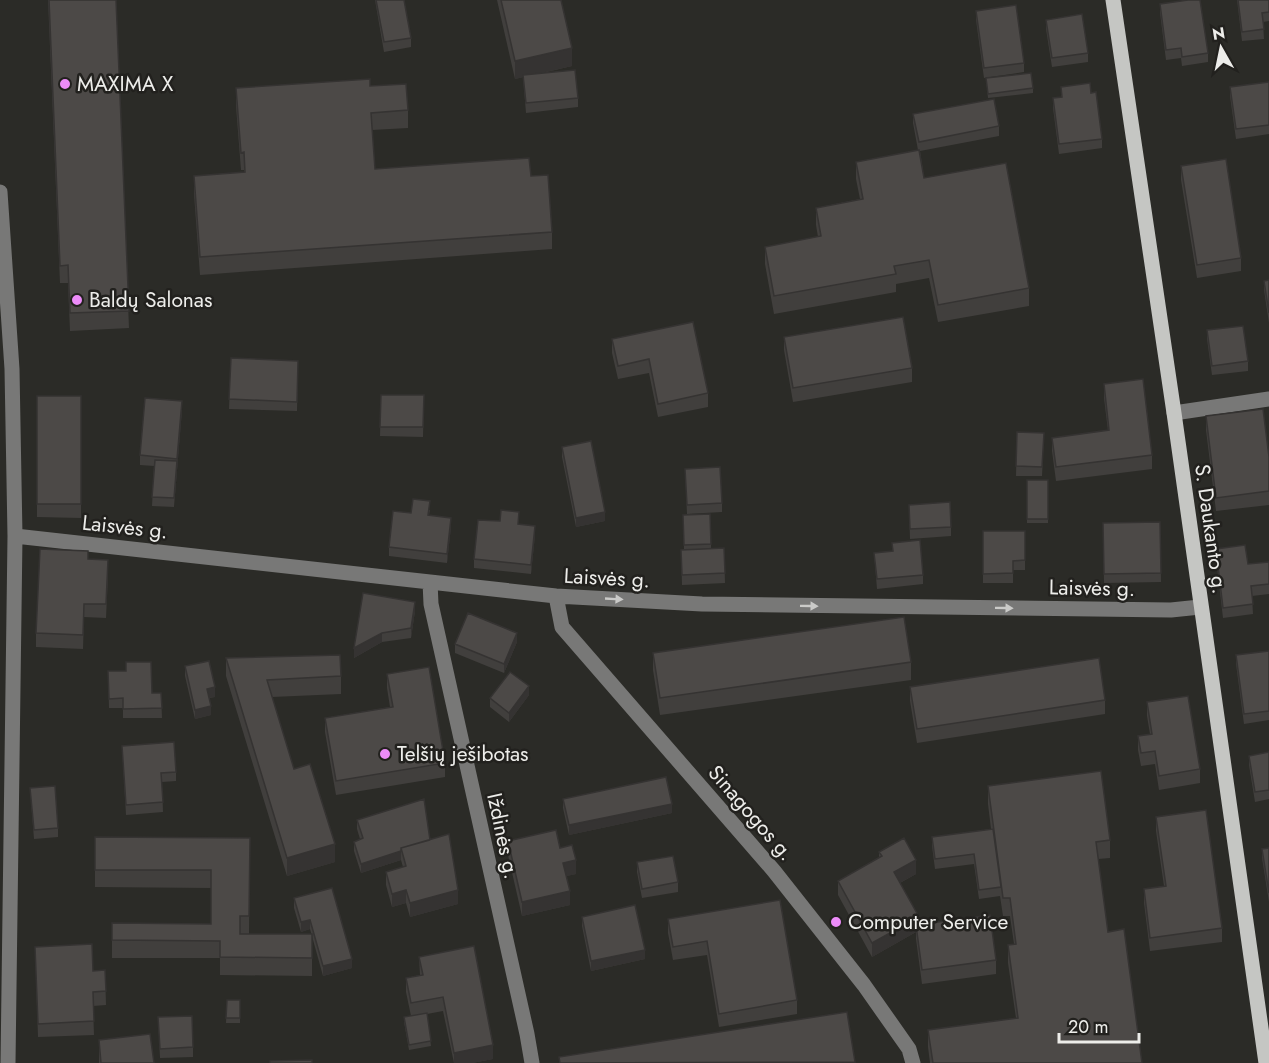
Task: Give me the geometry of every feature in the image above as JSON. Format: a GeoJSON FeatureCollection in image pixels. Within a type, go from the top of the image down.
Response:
{"type":"FeatureCollection","features":[{"type":"Feature","properties":{"kind":"main road","name":"S. Daukanto g."},"geometry":{"type":"LineString","coordinates":[[1113,0],[1266,1063]]}},
{"type":"Feature","properties":{"kind":"street"},"geometry":{"type":"LineString","coordinates":[[0,192],[12,369],[15,536],[8,1063]]}},
{"type":"Feature","properties":{"kind":"street"},"geometry":{"type":"LineString","coordinates":[[1174,413],[1269,399]]}},
{"type":"Feature","properties":{"kind":"street","name":"Laisvės g."},"geometry":{"type":"LineString","coordinates":[[15,536],[556,596],[702,604],[1172,610],[1200,607]]}},
{"type":"Feature","properties":{"kind":"street","name":"Iždinės g."},"geometry":{"type":"LineString","coordinates":[[430,582],[430,604],[532,1063]]}},
{"type":"Feature","properties":{"kind":"street","name":"Sinagogos g."},"geometry":{"type":"LineString","coordinates":[[556,596],[562,627],[774,871],[883,1012],[909,1049],[913,1063]]}},
{"type":"Feature","properties":{"kind":"building"},"geometry":{"type":"Polygon","coordinates":[[[49,0],[116,0],[129,311],[70,313],[68,265],[60,266],[49,0]]]}},
{"type":"Feature","properties":{"kind":"building"},"geometry":{"type":"Polygon","coordinates":[[[376,0],[404,0],[411,38],[384,42],[376,0]]]}},
{"type":"Feature","properties":{"kind":"building"},"geometry":{"type":"Polygon","coordinates":[[[501,0],[561,0],[572,48],[515,61],[501,0]]]}},
{"type":"Feature","properties":{"kind":"building"},"geometry":{"type":"Polygon","coordinates":[[[1200,0],[1208,53],[1182,57],[1181,48],[1166,50],[1160,4],[1200,0]]]}},
{"type":"Feature","properties":{"kind":"building"},"geometry":{"type":"Polygon","coordinates":[[[1238,0],[1269,0],[1269,12],[1262,13],[1264,29],[1242,32],[1238,0]]]}},
{"type":"Feature","properties":{"kind":"building"},"geometry":{"type":"Polygon","coordinates":[[[1016,5],[1024,63],[984,68],[976,11],[1016,5]]]}},
{"type":"Feature","properties":{"kind":"building"},"geometry":{"type":"Polygon","coordinates":[[[1082,14],[1088,53],[1052,58],[1046,20],[1082,14]]]}},
{"type":"Feature","properties":{"kind":"building"},"geometry":{"type":"Polygon","coordinates":[[[575,70],[578,98],[526,103],[523,75],[575,70]]]}},
{"type":"Feature","properties":{"kind":"building"},"geometry":{"type":"Polygon","coordinates":[[[1031,73],[1033,88],[988,94],[986,78],[1031,73]]]}},
{"type":"Feature","properties":{"kind":"building"},"geometry":{"type":"Polygon","coordinates":[[[370,79],[370,86],[406,84],[408,110],[371,113],[375,169],[529,158],[531,176],[548,175],[552,232],[200,257],[194,176],[245,172],[244,152],[241,153],[236,88],[370,79]]]}},
{"type":"Feature","properties":{"kind":"building"},"geometry":{"type":"Polygon","coordinates":[[[1269,82],[1269,125],[1236,129],[1230,87],[1269,82]]]}},
{"type":"Feature","properties":{"kind":"building"},"geometry":{"type":"Polygon","coordinates":[[[1090,83],[1091,93],[1096,92],[1102,139],[1059,144],[1053,98],[1062,97],[1061,87],[1090,83]]]}},
{"type":"Feature","properties":{"kind":"building"},"geometry":{"type":"Polygon","coordinates":[[[994,99],[999,126],[919,142],[913,114],[994,99]]]}},
{"type":"Feature","properties":{"kind":"building"},"geometry":{"type":"Polygon","coordinates":[[[919,150],[924,178],[1006,163],[1029,288],[938,305],[929,260],[894,266],[896,274],[774,296],[765,247],[821,236],[816,208],[863,199],[856,162],[919,150]]]}},
{"type":"Feature","properties":{"kind":"building"},"geometry":{"type":"Polygon","coordinates":[[[1226,159],[1241,258],[1197,265],[1181,166],[1226,159]]]}},
{"type":"Feature","properties":{"kind":"building"},"geometry":{"type":"Polygon","coordinates":[[[1269,280],[1269,313],[1264,281],[1269,280]]]}},
{"type":"Feature","properties":{"kind":"building"},"geometry":{"type":"Polygon","coordinates":[[[903,317],[912,368],[793,388],[784,337],[903,317]]]}},
{"type":"Feature","properties":{"kind":"building"},"geometry":{"type":"Polygon","coordinates":[[[693,322],[708,393],[658,404],[649,359],[618,366],[612,339],[693,322]]]}},
{"type":"Feature","properties":{"kind":"building"},"geometry":{"type":"Polygon","coordinates":[[[1243,326],[1248,361],[1212,366],[1207,330],[1243,326]]]}},
{"type":"Feature","properties":{"kind":"building"},"geometry":{"type":"Polygon","coordinates":[[[231,358],[298,361],[297,402],[229,399],[231,358]]]}},
{"type":"Feature","properties":{"kind":"building"},"geometry":{"type":"Polygon","coordinates":[[[1143,379],[1152,455],[1056,467],[1052,438],[1109,430],[1104,384],[1143,379]]]}},
{"type":"Feature","properties":{"kind":"building"},"geometry":{"type":"Polygon","coordinates":[[[381,395],[424,395],[423,427],[380,427],[381,395]]]}},
{"type":"Feature","properties":{"kind":"building"},"geometry":{"type":"Polygon","coordinates":[[[37,396],[81,396],[81,504],[37,504],[37,396]]]}},
{"type":"Feature","properties":{"kind":"building"},"geometry":{"type":"Polygon","coordinates":[[[145,398],[182,401],[177,459],[140,455],[145,398]]]}},
{"type":"Feature","properties":{"kind":"building"},"geometry":{"type":"Polygon","coordinates":[[[1263,409],[1269,457],[1269,491],[1216,498],[1206,416],[1263,409]]]}},
{"type":"Feature","properties":{"kind":"building"},"geometry":{"type":"Polygon","coordinates":[[[1017,432],[1044,433],[1042,467],[1016,466],[1017,432]]]}},
{"type":"Feature","properties":{"kind":"building"},"geometry":{"type":"Polygon","coordinates":[[[591,441],[605,512],[576,518],[562,447],[591,441]]]}},
{"type":"Feature","properties":{"kind":"building"},"geometry":{"type":"Polygon","coordinates":[[[155,460],[177,461],[174,498],[152,497],[155,460]]]}},
{"type":"Feature","properties":{"kind":"building"},"geometry":{"type":"Polygon","coordinates":[[[720,467],[722,503],[687,505],[685,469],[720,467]]]}},
{"type":"Feature","properties":{"kind":"building"},"geometry":{"type":"Polygon","coordinates":[[[1027,480],[1048,480],[1048,519],[1027,519],[1027,480]]]}},
{"type":"Feature","properties":{"kind":"building"},"geometry":{"type":"Polygon","coordinates":[[[413,499],[430,501],[428,515],[451,518],[447,554],[389,547],[393,511],[411,513],[413,499]]]}},
{"type":"Feature","properties":{"kind":"building"},"geometry":{"type":"Polygon","coordinates":[[[950,502],[951,527],[910,529],[909,505],[950,502]]]}},
{"type":"Feature","properties":{"kind":"building"},"geometry":{"type":"Polygon","coordinates":[[[501,510],[519,512],[518,524],[535,526],[531,565],[474,559],[478,520],[500,521],[501,510]]]}},
{"type":"Feature","properties":{"kind":"building"},"geometry":{"type":"Polygon","coordinates":[[[710,514],[711,544],[684,545],[683,515],[710,514]]]}},
{"type":"Feature","properties":{"kind":"building"},"geometry":{"type":"Polygon","coordinates":[[[1160,522],[1161,573],[1104,574],[1103,523],[1160,522]]]}},
{"type":"Feature","properties":{"kind":"building"},"geometry":{"type":"Polygon","coordinates":[[[983,531],[1025,531],[1025,560],[1013,561],[1013,573],[983,574],[983,531]]]}},
{"type":"Feature","properties":{"kind":"building"},"geometry":{"type":"Polygon","coordinates":[[[920,540],[923,575],[877,579],[874,553],[893,551],[892,543],[920,540]]]}},
{"type":"Feature","properties":{"kind":"building"},"geometry":{"type":"Polygon","coordinates":[[[1245,545],[1248,564],[1269,562],[1269,584],[1251,586],[1253,604],[1223,608],[1216,549],[1245,545]]]}},
{"type":"Feature","properties":{"kind":"building"},"geometry":{"type":"Polygon","coordinates":[[[724,548],[725,573],[682,575],[681,550],[724,548]]]}},
{"type":"Feature","properties":{"kind":"building"},"geometry":{"type":"Polygon","coordinates":[[[40,549],[88,551],[88,559],[108,560],[106,604],[84,604],[83,635],[36,633],[40,549]]]}},
{"type":"Feature","properties":{"kind":"building"},"geometry":{"type":"Polygon","coordinates":[[[363,593],[415,602],[411,628],[382,633],[354,648],[363,593]]]}},
{"type":"Feature","properties":{"kind":"building"},"geometry":{"type":"Polygon","coordinates":[[[468,613],[517,633],[504,664],[455,644],[468,613]]]}},
{"type":"Feature","properties":{"kind":"building"},"geometry":{"type":"Polygon","coordinates":[[[904,617],[911,662],[660,698],[653,653],[904,617]]]}},
{"type":"Feature","properties":{"kind":"building"},"geometry":{"type":"Polygon","coordinates":[[[1269,651],[1269,711],[1244,714],[1236,655],[1269,651]]]}},
{"type":"Feature","properties":{"kind":"building"},"geometry":{"type":"Polygon","coordinates":[[[340,655],[341,676],[267,680],[294,769],[310,764],[335,844],[287,858],[226,658],[340,655]]]}},
{"type":"Feature","properties":{"kind":"building"},"geometry":{"type":"Polygon","coordinates":[[[1099,658],[1105,700],[917,729],[910,687],[1099,658]]]}},
{"type":"Feature","properties":{"kind":"building"},"geometry":{"type":"Polygon","coordinates":[[[209,661],[215,687],[207,689],[211,706],[195,710],[185,666],[209,661]]]}},
{"type":"Feature","properties":{"kind":"building"},"geometry":{"type":"Polygon","coordinates":[[[126,662],[151,662],[152,693],[161,693],[162,708],[123,709],[123,698],[109,699],[108,671],[126,671],[126,662]]]}},
{"type":"Feature","properties":{"kind":"building","name":"Telšių ješibotas"},"geometry":{"type":"Polygon","coordinates":[[[429,667],[445,763],[336,781],[325,718],[393,707],[387,674],[429,667]]]}},
{"type":"Feature","properties":{"kind":"building"},"geometry":{"type":"Polygon","coordinates":[[[510,672],[529,686],[509,713],[490,698],[510,672]]]}},
{"type":"Feature","properties":{"kind":"building"},"geometry":{"type":"Polygon","coordinates":[[[1188,696],[1200,769],[1159,776],[1155,751],[1141,753],[1138,736],[1152,734],[1147,702],[1188,696]]]}},
{"type":"Feature","properties":{"kind":"building"},"geometry":{"type":"Polygon","coordinates":[[[174,742],[176,772],[161,773],[163,802],[126,805],[122,746],[174,742]]]}},
{"type":"Feature","properties":{"kind":"building"},"geometry":{"type":"Polygon","coordinates":[[[1269,752],[1269,790],[1255,792],[1249,756],[1269,752]]]}},
{"type":"Feature","properties":{"kind":"building"},"geometry":{"type":"Polygon","coordinates":[[[1101,771],[1110,840],[1096,842],[1108,932],[1124,929],[1142,1063],[933,1063],[928,1030],[1018,1018],[1008,945],[1016,944],[1010,898],[1003,898],[988,786],[1101,771]]]}},
{"type":"Feature","properties":{"kind":"building"},"geometry":{"type":"Polygon","coordinates":[[[666,777],[672,804],[569,825],[563,799],[666,777]]]}},
{"type":"Feature","properties":{"kind":"building"},"geometry":{"type":"Polygon","coordinates":[[[55,786],[58,828],[34,830],[30,788],[55,786]]]}},
{"type":"Feature","properties":{"kind":"building"},"geometry":{"type":"Polygon","coordinates":[[[424,799],[430,840],[401,848],[401,851],[361,864],[354,842],[363,838],[357,820],[424,799]]]}},
{"type":"Feature","properties":{"kind":"building"},"geometry":{"type":"Polygon","coordinates":[[[1206,810],[1222,928],[1150,938],[1144,889],[1166,886],[1156,817],[1206,810]]]}},
{"type":"Feature","properties":{"kind":"building"},"geometry":{"type":"Polygon","coordinates":[[[993,829],[1001,887],[979,890],[974,854],[935,859],[932,837],[993,829]]]}},
{"type":"Feature","properties":{"kind":"building"},"geometry":{"type":"Polygon","coordinates":[[[556,830],[560,848],[572,845],[576,860],[563,863],[570,891],[522,902],[508,841],[556,830]]]}},
{"type":"Feature","properties":{"kind":"building"},"geometry":{"type":"Polygon","coordinates":[[[449,834],[458,890],[410,903],[406,890],[392,894],[386,872],[406,866],[401,848],[449,834]]]}},
{"type":"Feature","properties":{"kind":"building"},"geometry":{"type":"Polygon","coordinates":[[[95,837],[250,838],[249,916],[240,916],[240,934],[312,934],[312,958],[220,957],[220,941],[112,940],[112,923],[211,924],[211,870],[95,870],[95,837]]]}},
{"type":"Feature","properties":{"kind":"building"},"geometry":{"type":"Polygon","coordinates":[[[904,838],[916,860],[894,872],[919,917],[872,943],[838,881],[882,856],[879,852],[904,838]]]}},
{"type":"Feature","properties":{"kind":"building"},"geometry":{"type":"Polygon","coordinates":[[[1269,848],[1269,893],[1262,849],[1269,848]]]}},
{"type":"Feature","properties":{"kind":"building"},"geometry":{"type":"Polygon","coordinates":[[[673,856],[678,882],[642,889],[637,862],[673,856]]]}},
{"type":"Feature","properties":{"kind":"building"},"geometry":{"type":"Polygon","coordinates":[[[332,888],[352,959],[323,966],[310,920],[301,922],[294,898],[332,888]]]}},
{"type":"Feature","properties":{"kind":"building"},"geometry":{"type":"Polygon","coordinates":[[[780,900],[797,1000],[719,1014],[707,941],[673,947],[668,919],[780,900]]]}},
{"type":"Feature","properties":{"kind":"building"},"geometry":{"type":"Polygon","coordinates":[[[635,905],[645,950],[591,961],[582,917],[635,905]]]}},
{"type":"Feature","properties":{"kind":"building"},"geometry":{"type":"Polygon","coordinates":[[[990,915],[996,960],[922,970],[916,925],[990,915]]]}},
{"type":"Feature","properties":{"kind":"building"},"geometry":{"type":"Polygon","coordinates":[[[92,944],[93,971],[105,970],[106,991],[93,992],[94,1021],[38,1024],[35,947],[92,944]]]}},
{"type":"Feature","properties":{"kind":"building"},"geometry":{"type":"Polygon","coordinates":[[[474,946],[493,1045],[454,1053],[443,997],[411,1003],[406,978],[423,975],[419,957],[474,946]]]}},
{"type":"Feature","properties":{"kind":"building"},"geometry":{"type":"Polygon","coordinates":[[[227,1000],[240,1000],[240,1018],[226,1018],[227,1000]]]}},
{"type":"Feature","properties":{"kind":"building"},"geometry":{"type":"Polygon","coordinates":[[[847,1012],[855,1062],[560,1063],[559,1057],[847,1012]]]}},
{"type":"Feature","properties":{"kind":"building"},"geometry":{"type":"Polygon","coordinates":[[[427,1013],[431,1041],[409,1045],[404,1017],[427,1013]]]}},
{"type":"Feature","properties":{"kind":"building"},"geometry":{"type":"Polygon","coordinates":[[[192,1016],[193,1047],[160,1049],[158,1017],[192,1016]]]}},
{"type":"Feature","properties":{"kind":"building"},"geometry":{"type":"Polygon","coordinates":[[[150,1034],[154,1063],[101,1063],[99,1040],[150,1034]]]}},
{"type":"Feature","properties":{"kind":"building"},"geometry":{"type":"Polygon","coordinates":[[[312,1060],[312,1063],[270,1063],[270,1061],[312,1060]]]}},
{"type":"Feature","properties":{"kind":"place","name":"MAXIMA X"},"geometry":{"type":"Point","coordinates":[65,84]}},
{"type":"Feature","properties":{"kind":"place","name":"Baldų Salonas"},"geometry":{"type":"Point","coordinates":[77,300]}},
{"type":"Feature","properties":{"kind":"place","name":"Telšių ješibotas"},"geometry":{"type":"Point","coordinates":[385,754]}},
{"type":"Feature","properties":{"kind":"place","name":"Computer Service"},"geometry":{"type":"Point","coordinates":[836,922]}}]}
